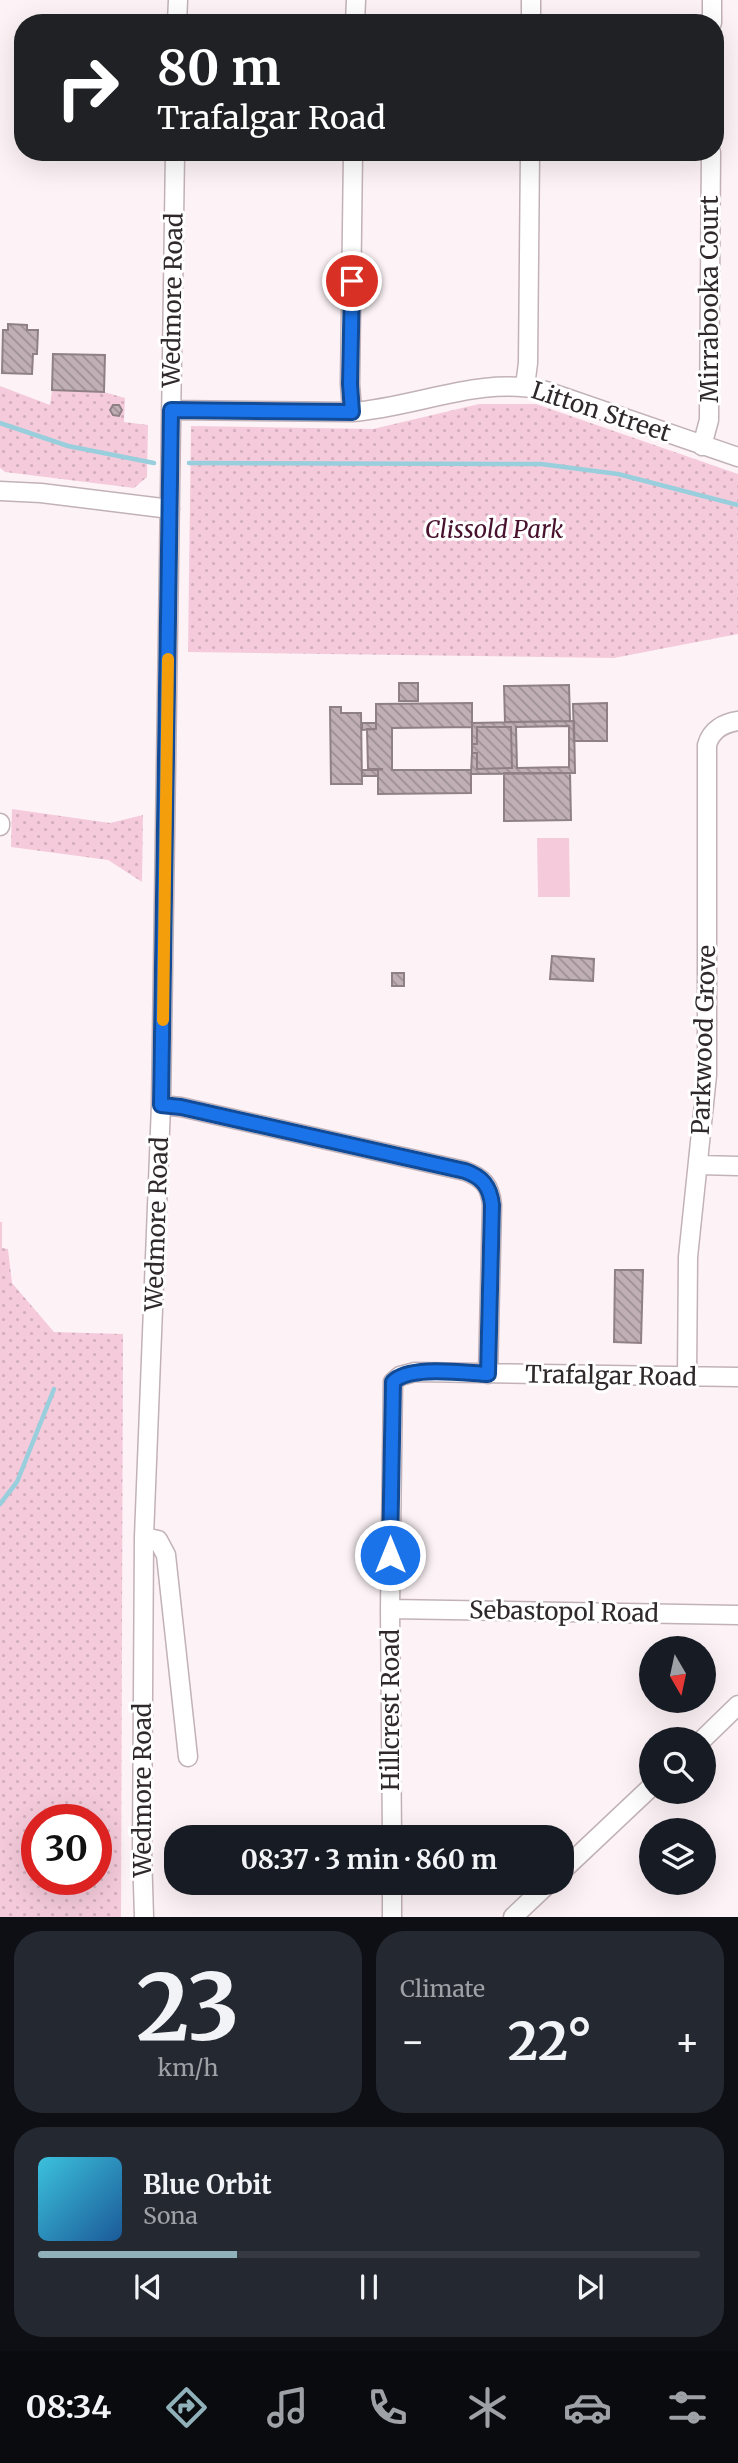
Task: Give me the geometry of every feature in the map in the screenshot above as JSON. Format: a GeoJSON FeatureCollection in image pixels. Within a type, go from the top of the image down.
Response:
{"type":"FeatureCollection","features":[{"type":"Feature","properties":{"kind":"street","name":"Wedmore Road"},"geometry":{"type":"LineString","coordinates":[[144,1917],[144,1537],[161,1105],[175,161]]}},
{"type":"Feature","properties":{"kind":"street"},"geometry":{"type":"LineString","coordinates":[[352,412],[350,384],[354,161]]}},
{"type":"Feature","properties":{"kind":"street"},"geometry":{"type":"LineString","coordinates":[[525,386],[528,363],[530,161]]}},
{"type":"Feature","properties":{"kind":"street","name":"Mirrabooka Court"},"geometry":{"type":"LineString","coordinates":[[702,446],[709,419],[711,161]]}},
{"type":"Feature","properties":{"kind":"street","name":"Litton Street"},"geometry":{"type":"LineString","coordinates":[[171,410],[352,412],[382,409],[478,388],[525,386],[738,457]]}},
{"type":"Feature","properties":{"kind":"street"},"geometry":{"type":"LineString","coordinates":[[0,491],[41,493],[170,509]]}},
{"type":"Feature","properties":{"kind":"street","name":"Parkwood Grove"},"geometry":{"type":"LineString","coordinates":[[687,1377],[688,1257],[707,1075],[707,745],[708,738],[723,724],[738,720]]}},
{"type":"Feature","properties":{"kind":"street"},"geometry":{"type":"LineString","coordinates":[[161,1105],[181,1107],[465,1171],[484,1181],[492,1205],[488,1374]]}},
{"type":"Feature","properties":{"kind":"street"},"geometry":{"type":"LineString","coordinates":[[699,1165],[738,1166]]}},
{"type":"Feature","properties":{"kind":"street","name":"Trafalgar Road"},"geometry":{"type":"LineString","coordinates":[[400,1376],[415,1372],[738,1377]]}},
{"type":"Feature","properties":{"kind":"street","name":"Hillcrest Road"},"geometry":{"type":"LineString","coordinates":[[391,1825],[391,1395],[393,1382],[400,1376]]}},
{"type":"Feature","properties":{"kind":"street"},"geometry":{"type":"LineString","coordinates":[[144,1537],[158,1540],[166,1555],[188,1758]]}},
{"type":"Feature","properties":{"kind":"street","name":"Sebastopol Road"},"geometry":{"type":"LineString","coordinates":[[390,1609],[738,1615]]}},
{"type":"Feature","properties":{"kind":"street"},"geometry":{"type":"LineString","coordinates":[[715,1727],[738,1705]]}},
{"type":"Feature","properties":{"kind":"street"},"geometry":{"type":"LineString","coordinates":[[574,1860],[639,1798]]}},
{"type":"Feature","properties":{"kind":"street"},"geometry":{"type":"LineString","coordinates":[[392,1895],[392,1917]]}},
{"type":"Feature","properties":{"kind":"street"},"geometry":{"type":"LineString","coordinates":[[513,1917],[536,1895]]}},
{"type":"Feature","properties":{"kind":"green space"},"geometry":{"type":"Polygon","coordinates":[[[0,386],[50,405],[52,390],[104,392],[125,398],[124,422],[148,425],[147,477],[134,488],[5,472],[0,468],[0,386]]]}},
{"type":"Feature","properties":{"kind":"green space","name":"Clissold Park"},"geometry":{"type":"Polygon","coordinates":[[[479,404],[536,404],[738,474],[738,634],[614,658],[188,652],[191,426],[373,429],[479,404]]]}},
{"type":"Feature","properties":{"kind":"green space"},"geometry":{"type":"Polygon","coordinates":[[[12,809],[110,823],[143,815],[142,882],[108,860],[11,847],[12,809]]]}},
{"type":"Feature","properties":{"kind":"green space"},"geometry":{"type":"Polygon","coordinates":[[[537,838],[569,838],[570,897],[538,897],[537,838]]]}},
{"type":"Feature","properties":{"kind":"green space"},"geometry":{"type":"Polygon","coordinates":[[[0,1222],[2,1248],[8,1249],[12,1283],[54,1332],[123,1334],[121,1917],[0,1917],[0,1222]]]}},
{"type":"Feature","properties":{"kind":"building"},"geometry":{"type":"Polygon","coordinates":[[[8,324],[27,325],[27,330],[38,330],[37,354],[33,354],[32,374],[2,373],[3,330],[8,330],[8,324]]]}},
{"type":"Feature","properties":{"kind":"building"},"geometry":{"type":"Polygon","coordinates":[[[53,354],[105,355],[104,392],[52,390],[53,354]]]}},
{"type":"Feature","properties":{"kind":"building"},"geometry":{"type":"Polygon","coordinates":[[[113,405],[119,405],[122,410],[119,416],[113,415],[110,410],[113,405]]]}},
{"type":"Feature","properties":{"kind":"building"},"geometry":{"type":"Polygon","coordinates":[[[399,683],[418,683],[418,701],[399,701],[399,683]]]}},
{"type":"Feature","properties":{"kind":"building"},"geometry":{"type":"Polygon","coordinates":[[[569,685],[570,721],[505,722],[504,686],[569,685]]]}},
{"type":"Feature","properties":{"kind":"building"},"geometry":{"type":"Polygon","coordinates":[[[472,703],[472,727],[392,728],[392,770],[471,770],[471,793],[378,794],[378,770],[383,769],[368,769],[367,729],[376,729],[376,704],[472,703]]]}},
{"type":"Feature","properties":{"kind":"building"},"geometry":{"type":"Polygon","coordinates":[[[607,703],[607,741],[574,741],[573,704],[607,703]]]}},
{"type":"Feature","properties":{"kind":"building"},"geometry":{"type":"Polygon","coordinates":[[[330,707],[341,707],[341,713],[361,713],[362,784],[331,784],[330,707]]]}},
{"type":"Feature","properties":{"kind":"building"},"geometry":{"type":"Polygon","coordinates":[[[574,721],[575,773],[471,774],[472,753],[477,753],[477,769],[512,768],[511,727],[477,727],[477,744],[472,744],[472,723],[574,721]],[[569,726],[516,727],[517,768],[569,767],[569,726]]]}},
{"type":"Feature","properties":{"kind":"building"},"geometry":{"type":"Polygon","coordinates":[[[362,723],[376,723],[376,729],[362,730],[362,723]]]}},
{"type":"Feature","properties":{"kind":"building"},"geometry":{"type":"Polygon","coordinates":[[[477,727],[511,727],[512,768],[477,769],[477,753],[472,753],[472,744],[477,744],[477,727]]]}},
{"type":"Feature","properties":{"kind":"building"},"geometry":{"type":"Polygon","coordinates":[[[362,770],[378,770],[378,776],[362,776],[362,770]]]}},
{"type":"Feature","properties":{"kind":"building"},"geometry":{"type":"Polygon","coordinates":[[[504,773],[570,773],[571,820],[504,821],[504,773]]]}},
{"type":"Feature","properties":{"kind":"building"},"geometry":{"type":"Polygon","coordinates":[[[552,956],[594,959],[593,981],[550,979],[552,956]]]}},
{"type":"Feature","properties":{"kind":"building"},"geometry":{"type":"Polygon","coordinates":[[[392,973],[404,973],[404,986],[392,986],[392,973]]]}},
{"type":"Feature","properties":{"kind":"building"},"geometry":{"type":"Polygon","coordinates":[[[615,1270],[643,1270],[641,1343],[614,1342],[615,1270]]]}},
{"type":"Feature","properties":{"kind":"waterway"},"geometry":{"type":"LineString","coordinates":[[0,423],[68,446],[154,463]]}},
{"type":"Feature","properties":{"kind":"waterway"},"geometry":{"type":"LineString","coordinates":[[189,463],[541,464],[618,474],[738,505]]}},
{"type":"Feature","properties":{"kind":"waterway"},"geometry":{"type":"LineString","coordinates":[[0,1504],[17,1482],[54,1389]]}},
{"type":"Feature","properties":{"kind":"slow traffic"},"geometry":{"type":"LineString","coordinates":[[163,1020],[168,659]]}},
{"type":"Feature","properties":{"kind":"route"},"geometry":{"type":"LineString","coordinates":[[352,281],[352,412],[171,410],[161,1105],[181,1107],[465,1171],[488,1186],[492,1205],[488,1374],[415,1372],[400,1376],[393,1382],[390,1555]]}}]}
